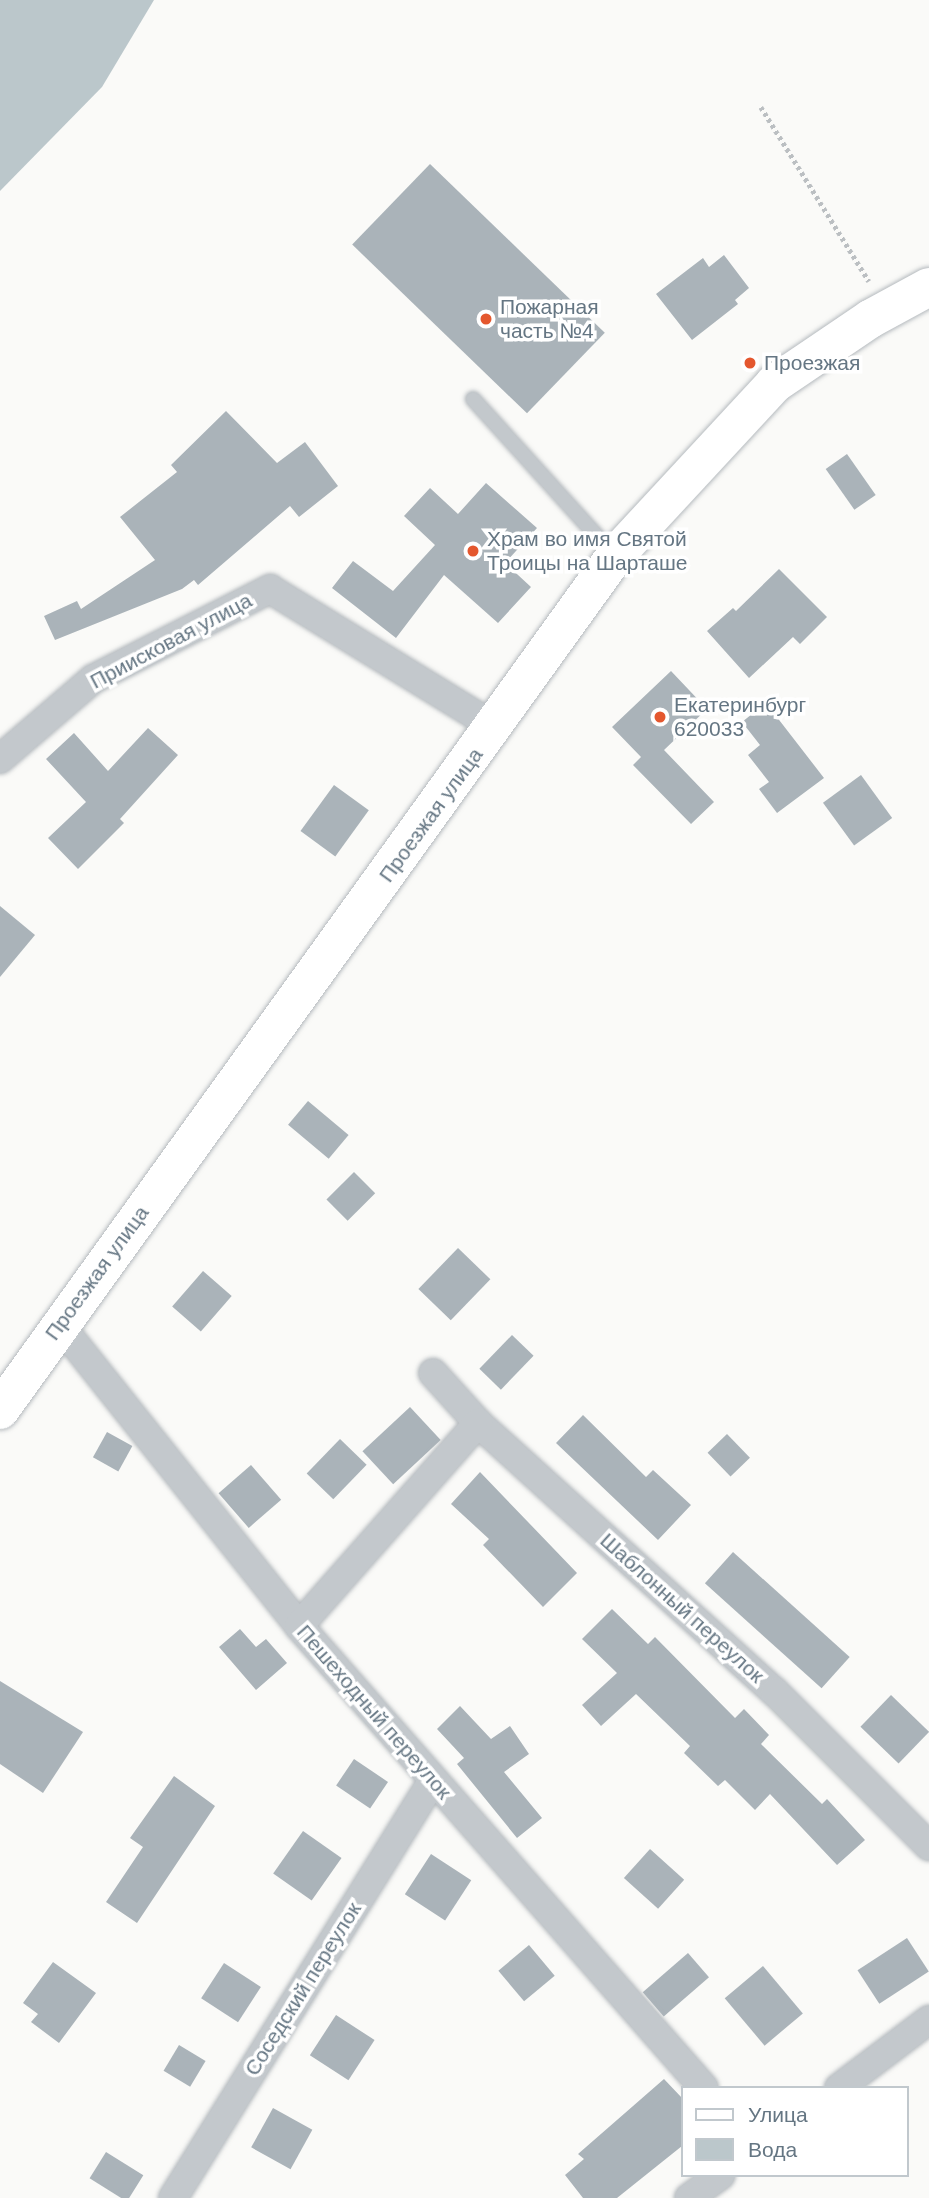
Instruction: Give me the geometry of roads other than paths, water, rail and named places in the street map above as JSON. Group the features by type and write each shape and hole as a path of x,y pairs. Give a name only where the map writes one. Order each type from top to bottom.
{"main road":[{"name":"Проезжая улица","path":"0,1410 59,1324 495,727 615,556 774,384 870,319 929,287"}],"street":[{"name":"Приисковая улица","path":"0,759 93,679 270,589 495,727"},
{"name":"Пешеходный переулок","path":"59,1324 299,1626 702,2086"},
{"name":"Шаблонный переулок","path":"433,1373 478,1423 775,1692 929,1846"},
{"path":"299,1626 478,1423"},
{"name":"Соседский переулок","path":"173,2198 433,1780"},
{"path":"842,2086 929,2020"},
{"path":"689,2198 718,2177"}],"lane":[{"path":"473,399 615,556"}],"water":[{"path":"0,0 154,0 102,87 0,191"}],"place":[{"name":"Пожарная часть №4","path":"486,319"},
{"name":"Проезжая","path":"750,363"},
{"name":"Храм во имя Святой Троицы на Шарташе","path":"473,551"},
{"name":"Екатеринбург 620033","path":"660,717"}]}
